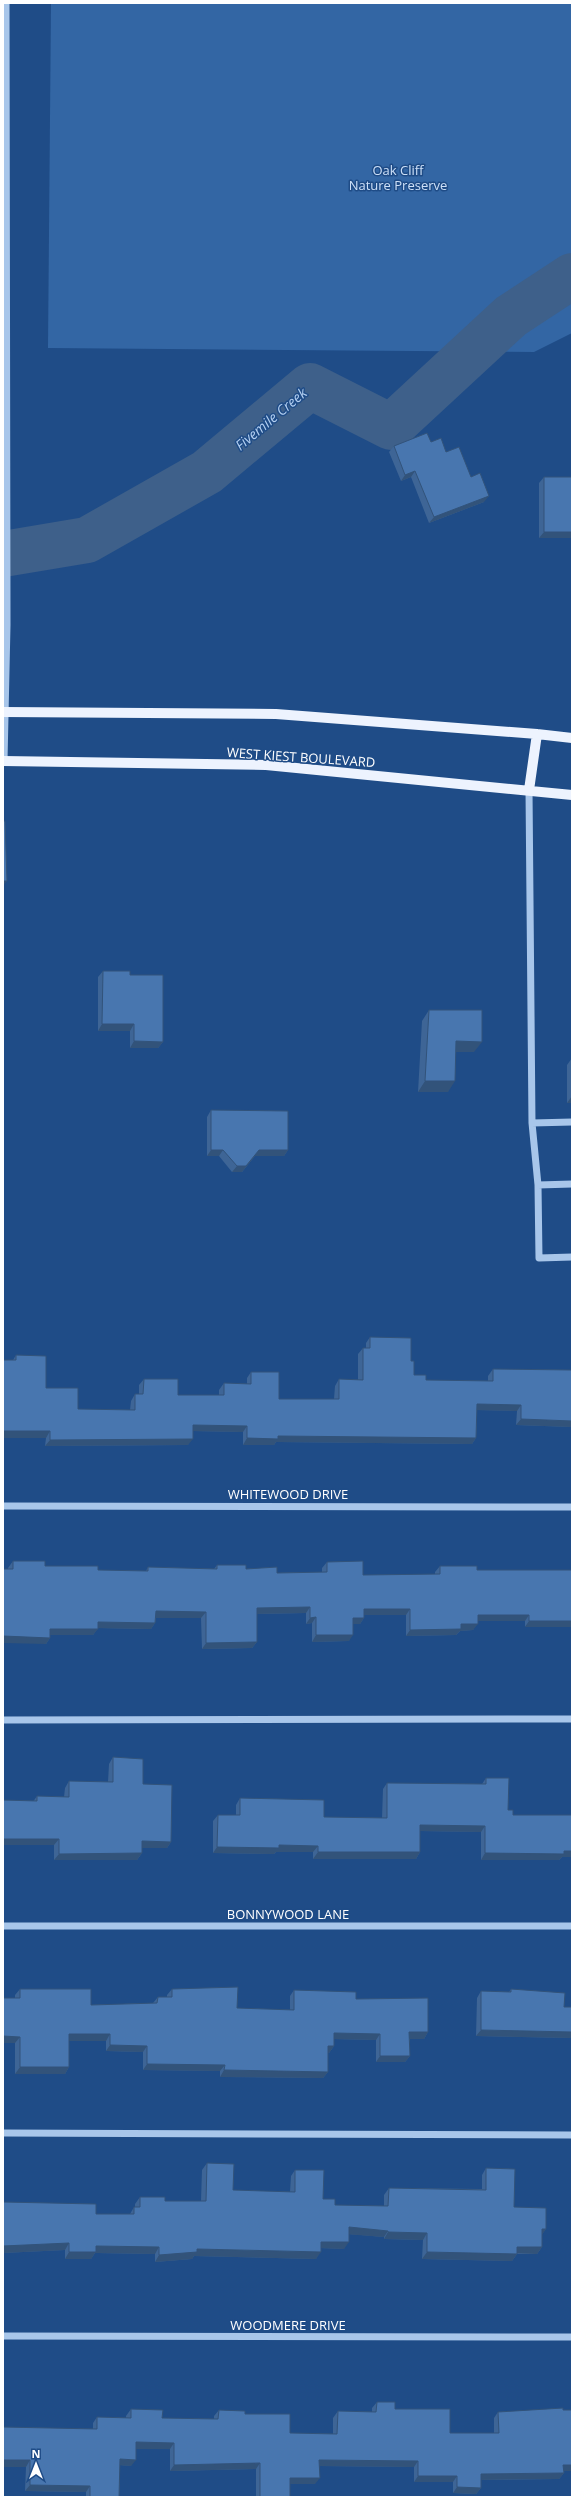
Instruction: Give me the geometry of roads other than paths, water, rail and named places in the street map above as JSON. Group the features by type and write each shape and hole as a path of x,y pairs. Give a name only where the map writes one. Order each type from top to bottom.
{"main road":[{"path":"4,712 276,714 572,738"},
{"path":"529,790 537,734"},
{"name":"WEST KIEST BOULEVARD","path":"4,761 266,765 572,795"}],"street":[{"path":"4,761 7,625 4,364 4,141 6,3"},
{"path":"529,790 532,1123 538,1185 539,1258 572,1257"},
{"path":"532,1123 572,1122"},
{"path":"538,1185 572,1184"},
{"name":"WHITEWOOD DRIVE","path":"3,1506 572,1507"},
{"path":"3,1720 572,1719"},
{"name":"BONNYWOOD LANE","path":"3,1926 572,1926"},
{"path":"3,2133 572,2134"},
{"name":"WOODMERE DRIVE","path":"3,2336 572,2337"}],"waterway":[{"name":"Fivemile Creek","path":"3,554 87,540 207,472 310,386 391,427 511,316 572,276"}],"park label":[{"name":"Oak Cliff Nature Preserve","path":"398,178"}]}
